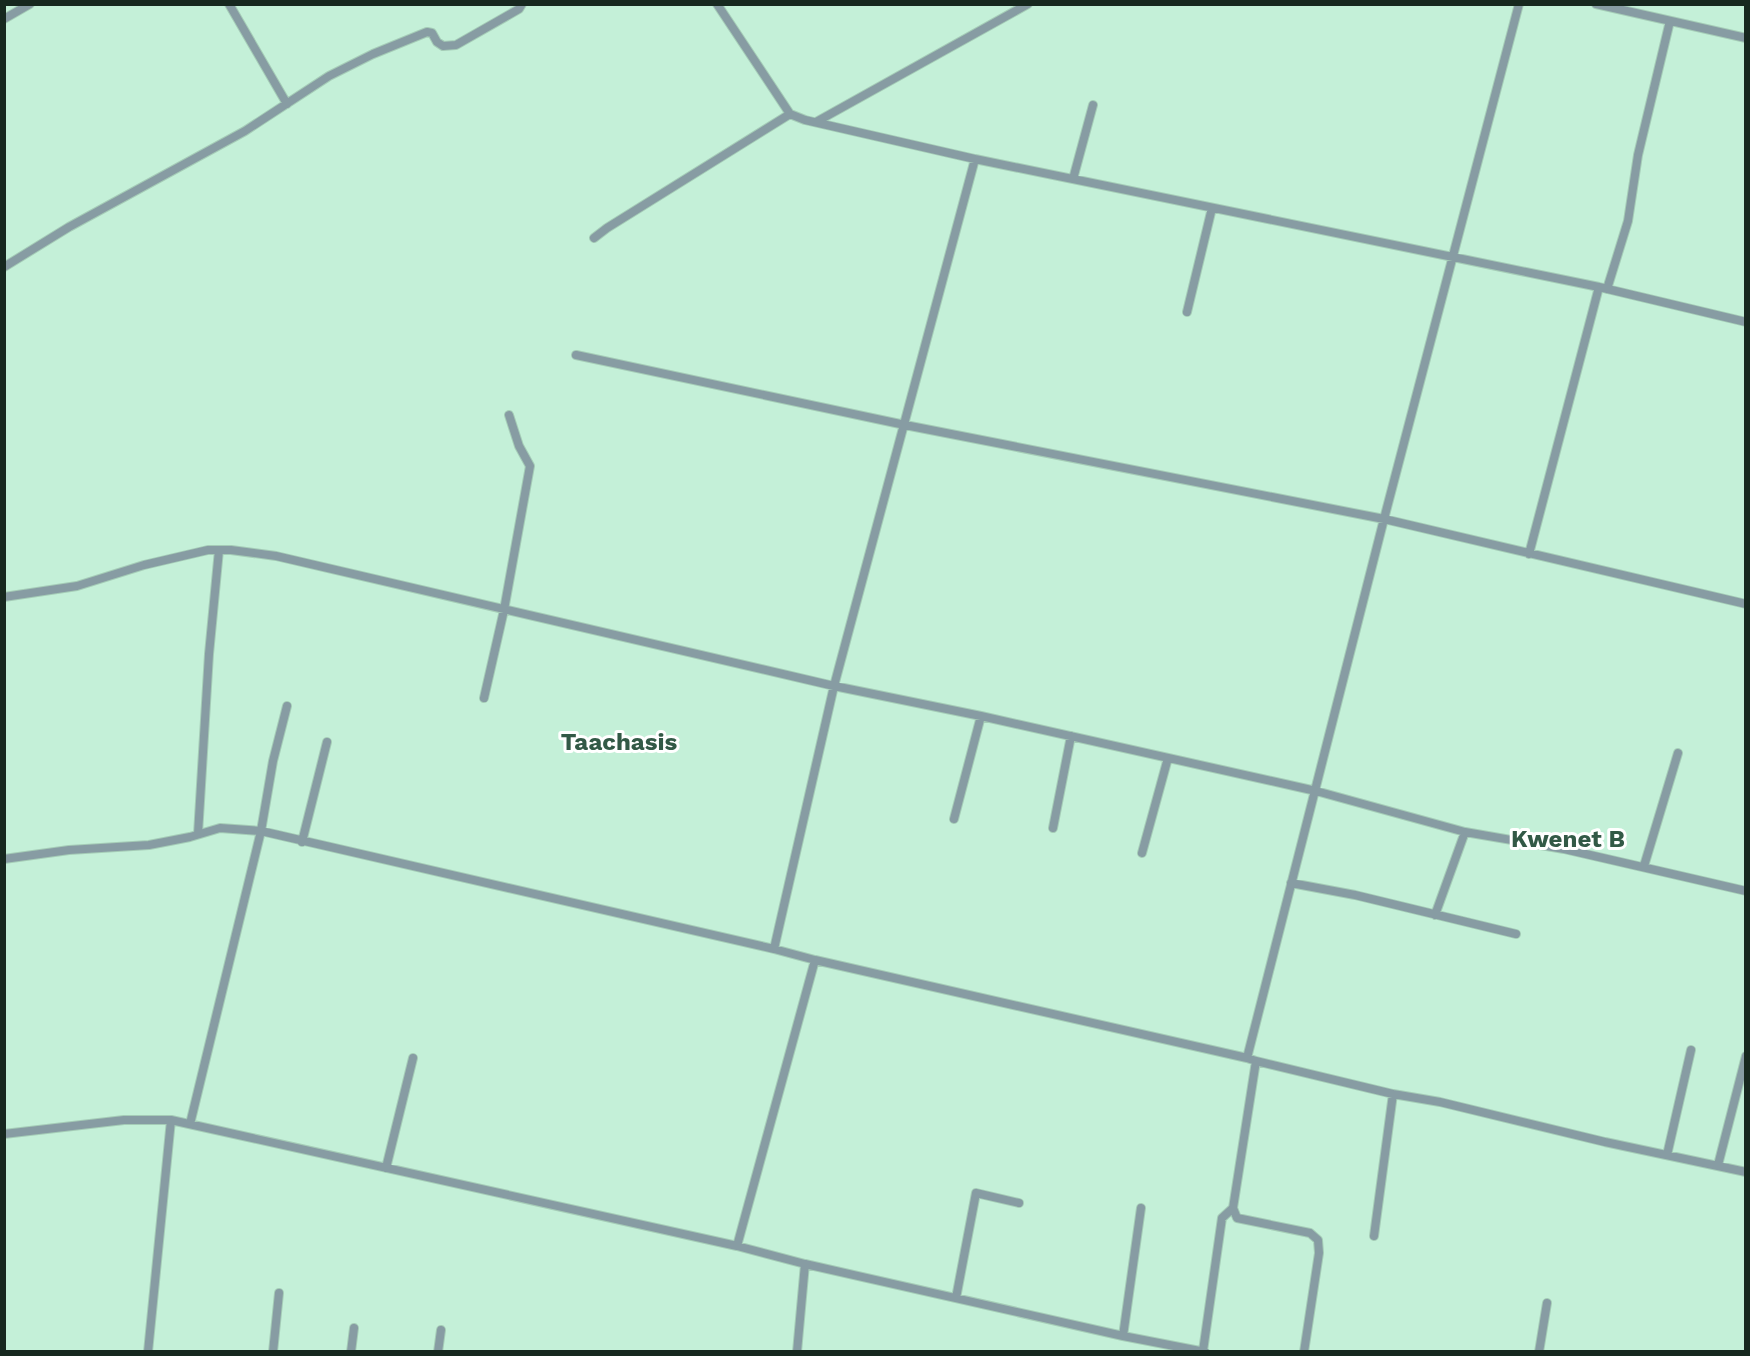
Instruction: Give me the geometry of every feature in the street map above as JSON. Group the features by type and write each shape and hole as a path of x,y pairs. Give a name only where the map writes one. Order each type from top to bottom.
{"street":[{"path":"4,19 30,4"},
{"path":"229,4 287,104"},
{"path":"4,267 32,252 69,227 245,131 329,76 420,33 432,33 437,42 443,46 456,45 519,9 522,4"},
{"path":"717,4 790,114 799,119 975,159 1603,288 1746,322"},
{"path":"816,122 1028,4"},
{"path":"1304,1352 1319,1253 1318,1240 1310,1233 1238,1218 1233,1208 1252,1060 1291,883 1383,519 1519,4"},
{"path":"1596,4 1746,38"},
{"path":"1529,554 1603,288 1628,222 1638,155 1670,21"},
{"path":"1073,179 1093,105"},
{"path":"594,238 790,114"},
{"path":"774,950 834,686 975,159"},
{"path":"1187,312 1212,208"},
{"path":"576,355 905,425 1383,519 1746,604"},
{"path":"484,699 504,610 530,466 519,446 509,415"},
{"path":"198,834 209,654 219,550"},
{"path":"4,597 77,586 144,565 219,550 276,556 834,686 981,716 1316,791 1465,832 1564,849 1746,891"},
{"path":"189,1124 261,831 273,761 287,706"},
{"path":"954,819 981,716"},
{"path":"1053,828 1071,736"},
{"path":"302,842 327,742"},
{"path":"1644,866 1678,753"},
{"path":"1142,853 1168,758"},
{"path":"4,859 69,850 149,845 220,828 261,831 1393,1094 1440,1102 1605,1142 1746,1172"},
{"path":"1435,915 1465,832"},
{"path":"1291,883 1355,895 1516,934"},
{"path":"737,1246 815,960"},
{"path":"1667,1155 1691,1050"},
{"path":"1718,1165 1746,1056"},
{"path":"386,1168 413,1058"},
{"path":"1374,1236 1393,1094"},
{"path":"4,1134 124,1120 171,1120 737,1246 805,1264 1123,1336 1204,1351 1222,1218 1233,1208"},
{"path":"148,1352 171,1120"},
{"path":"956,1298 976,1193 1019,1203"},
{"path":"1123,1336 1141,1208"},
{"path":"796,1352 805,1264"},
{"path":"273,1352 279,1293"},
{"path":"1539,1352 1547,1303"},
{"path":"351,1352 354,1328"},
{"path":"438,1352 441,1330"}],"district":[{"name":"Taachasis","path":"619,742"},
{"name":"Kwenet B","path":"1568,839"}]}
